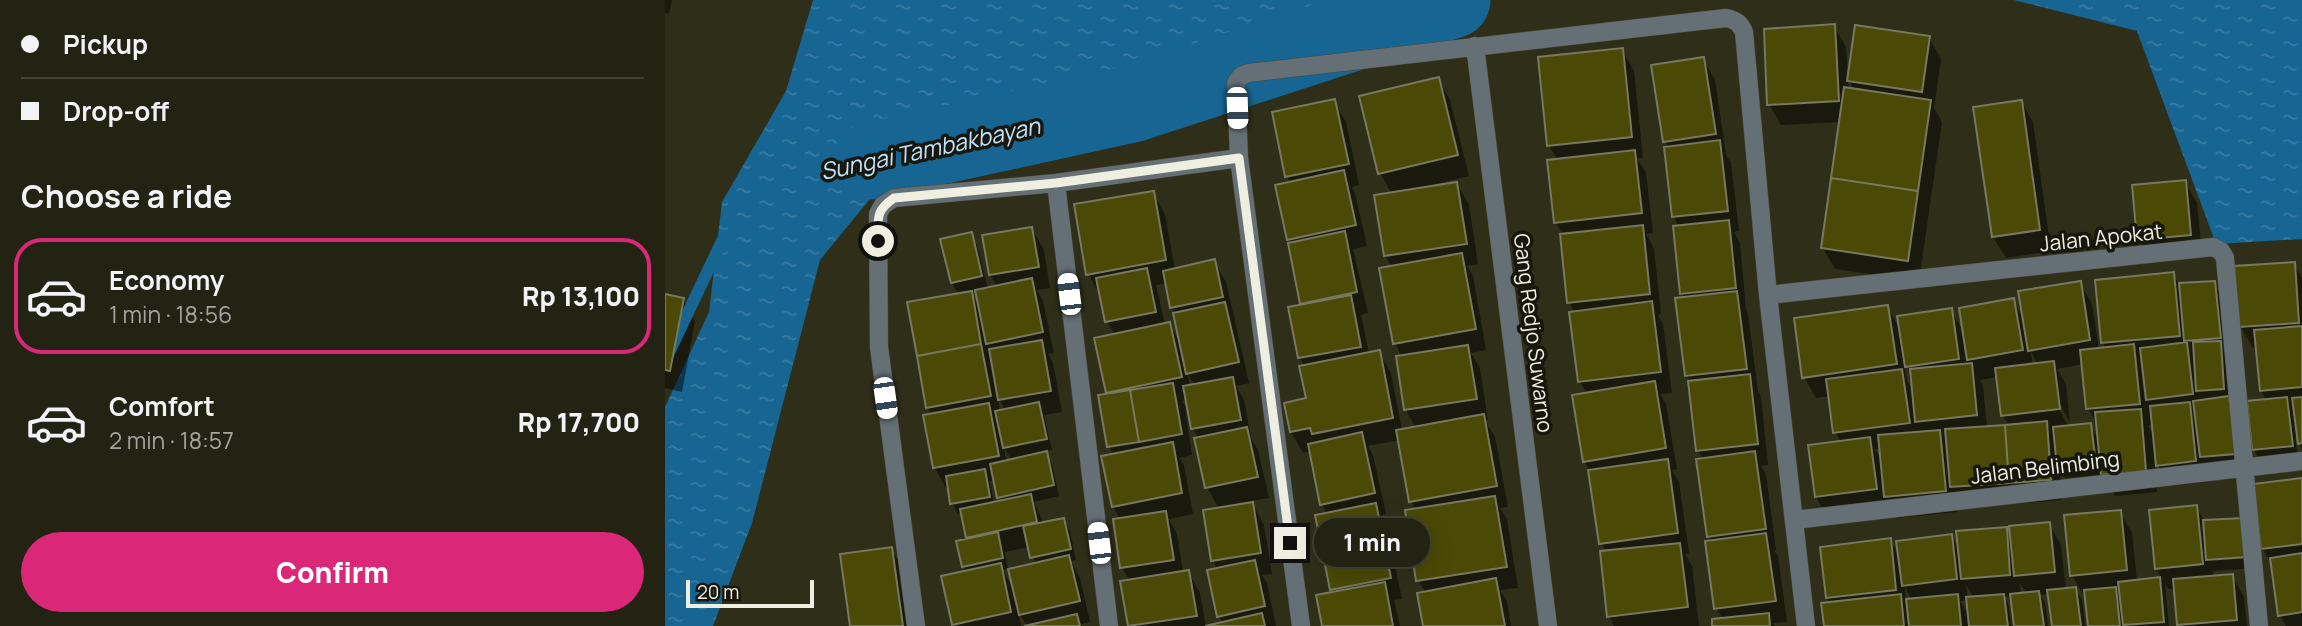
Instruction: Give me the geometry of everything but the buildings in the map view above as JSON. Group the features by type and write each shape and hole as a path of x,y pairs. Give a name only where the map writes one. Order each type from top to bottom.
{"street":[{"path":"1301,626 1239,158 1236,83 1241,76 1248,73 1727,19 1741,24 1744,32 1768,295 1806,626"},
{"name":"Gang Redjo Suwarno","path":"1475,46 1548,626"},
{"path":"916,626 879,347 878,214 883,205 894,198 1056,183 1239,158"},
{"path":"1056,183 1109,626"},
{"name":"Jalan Apokat","path":"1768,295 2213,247 2221,251 2225,258 2259,626"},
{"name":"Jalan Belimbing","path":"1794,520 2302,461"}],"water":[{"path":"813,0 1426,0 1231,46 896,167 820,260 752,523 713,626 665,626 665,407 709,312 722,202 786,91"},
{"path":"2014,0 2302,0 2302,239 2216,244 2137,31"}],"waterway":[{"name":"Sungai Tambakbayan","path":"871,161 1132,104 1452,0"},
{"path":"665,361 722,241"}],"route":[{"path":"878,241 878,214 883,205 894,198 1056,183 1239,158 1290,543"}]}
